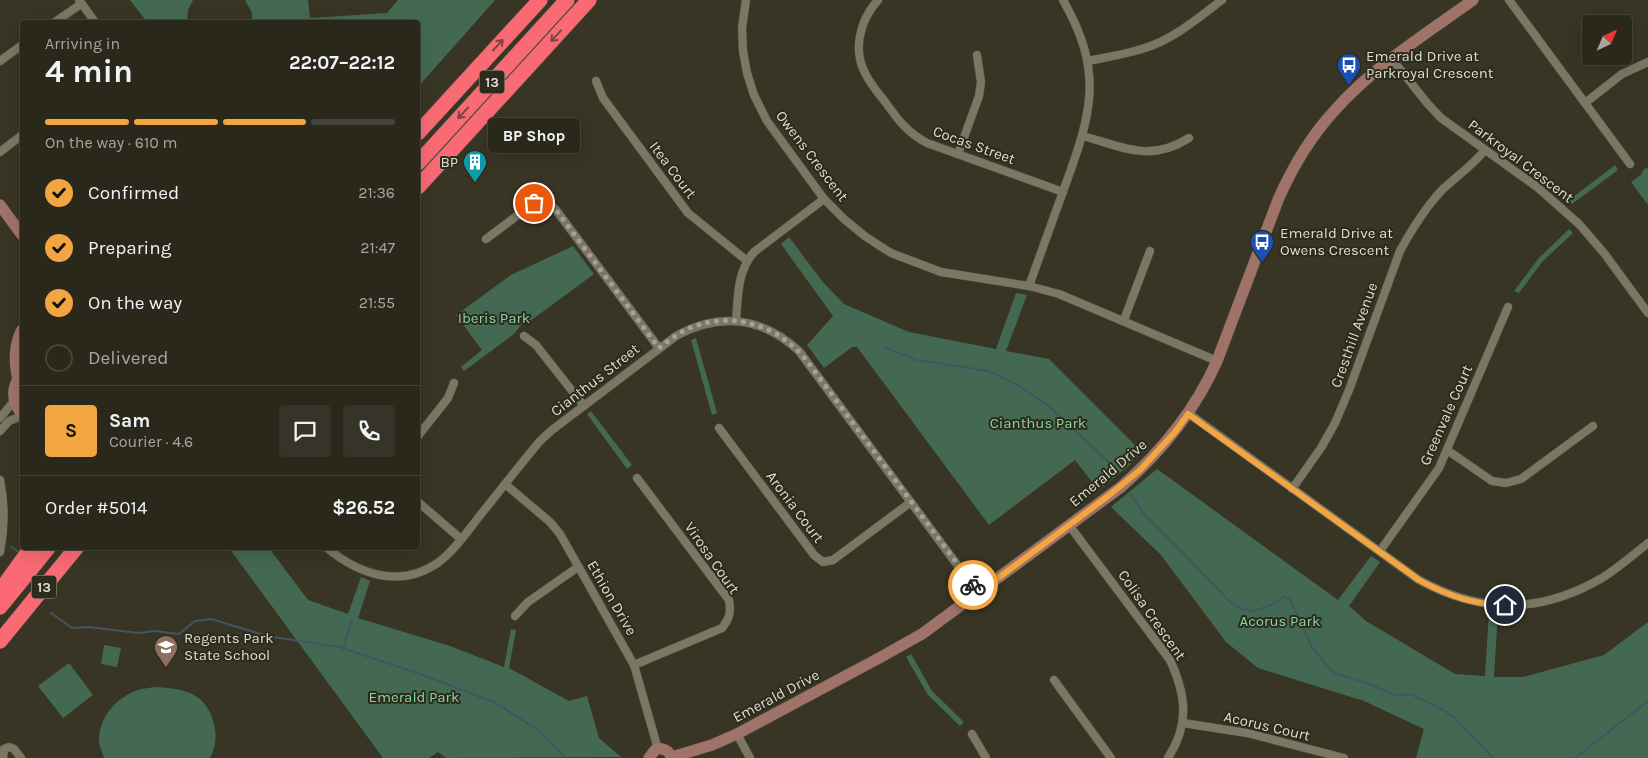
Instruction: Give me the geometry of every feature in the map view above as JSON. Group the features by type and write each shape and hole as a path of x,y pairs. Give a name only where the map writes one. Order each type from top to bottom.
{"highway":[{"name":"13","path":"420,131 540,0"},
{"name":"13","path":"420,161 567,0"},
{"path":"420,185 589,0"},
{"path":"0,591 30,550"},
{"name":"13","path":"0,607 46,550"},
{"name":"13","path":"0,641 74,550"}],"street":[{"name":"Owens Crescent","path":"746,0 742,28 743,51 754,95 767,121 824,199 866,237 891,253 941,272 1029,286 1060,294 1217,361"},
{"name":"Cocas Street","path":"878,0 871,8 862,26 859,40 860,58 865,75 901,124 914,136 927,143 1063,192"},
{"path":"1029,286 1083,136 1090,105 1088,61 1076,26 1063,0"},
{"path":"1088,61 1146,48 1163,41 1222,0"},
{"name":"Emerald Drive","path":"672,758 712,745 737,734 902,646 942,620 1140,470 1175,432 1207,383 1278,200 1314,135 1336,108 1366,80 1474,0"},
{"path":"1509,0 1630,164"},
{"path":"58,20 80,2 94,20"},
{"path":"0,61 20,46"},
{"path":"958,154 979,96 981,82 977,55"},
{"name":"Parkroyal Crescent","path":"1392,59 1441,118 1537,187 1579,224 1604,253 1648,313"},
{"path":"1585,103 1622,74 1648,62"},
{"name":"Itea Court","path":"596,81 603,98 688,213 746,260"},
{"path":"1083,136 1137,151 1150,152 1176,146 1189,138"},
{"path":"0,152 20,137"},
{"name":"Cresthill Avenue","path":"1292,488 1321,448 1335,423 1400,251 1427,207 1442,190 1476,161 1485,150"},
{"path":"736,321 740,282 746,260 824,199"},
{"path":"486,239 534,203 544,201 549,203 659,348"},
{"path":"0,205 20,232"},
{"path":"1124,320 1150,251"},
{"name":"Greenvale Court","path":"1380,551 1430,483 1447,450 1508,307"},
{"name":"Cianthus Street","path":"330,550 365,572 382,576 412,575 428,568 450,552 540,441 676,336 691,327 714,322 736,321 771,330 786,339 799,351 978,593"},
{"path":"20,335 16,344 16,370 20,376 13,393 14,401 20,412"},
{"path":"524,336 536,345 584,406"},
{"path":"420,433 448,398 454,383"},
{"path":"0,418 14,401"},
{"path":"1188,414 1419,580 1440,591 1479,603 1521,605 1562,597 1604,577 1648,544"},
{"path":"0,431 9,421 20,416"},
{"path":"1447,450 1492,480 1506,483 1521,479 1593,426"},
{"name":"Aronia Court","path":"719,428 814,555 823,562 833,560 911,502"},
{"name":"Virosa Court","path":"634,665 722,628 729,620 731,611 728,600 637,478"},
{"path":"0,480 3,493 4,527 0,552"},
{"name":"Ethion Drive","path":"505,484 550,522 560,534 634,665 658,749"},
{"path":"420,504 461,538"},
{"name":"Colisa Crescent","path":"1069,525 1170,660 1179,679 1183,694 1183,723 1168,758"},
{"path":"515,616 528,602 578,567"},
{"path":"1054,680 1111,758"},
{"name":"Acorus Court","path":"1183,723 1247,733 1344,758"},
{"path":"737,734 750,758"},
{"path":"972,734 986,758"},
{"path":"3,758 4,749 9,747 14,749 21,758"},
{"path":"649,758 658,749 668,752 672,758"}],"green space":[{"path":"130,0 193,0 188,10 187,20 145,20"},
{"path":"245,0 308,0 310,18 387,13 398,0 495,0 420,85 420,20 252,20 252,13"},
{"path":"1615,165 1618,170 1572,204 1568,201"},
{"path":"1648,169 1648,205 1631,182"},
{"path":"1569,229 1573,233 1542,262 1519,293 1514,291 1538,259"},
{"name":"Cianthus Park","path":"789,237 822,281 844,304 909,332 996,349 1016,293 1027,295 1006,351 1049,359 1142,452 1125,469 1098,490 1075,460 989,525 857,347 852,347 824,368 807,345 833,316 781,244"},
{"name":"Iberis Park","path":"573,246 594,274 526,324 521,325 514,334 464,371 461,367 482,350 456,315 511,275"},
{"path":"696,338 717,413 712,415 691,340"},
{"path":"591,411 632,465 627,469 587,414"},
{"name":"Acorus Park","path":"1157,469 1338,600 1371,556 1380,562 1349,606 1366,621 1455,674 1485,676 1489,611 1498,612 1494,677 1523,677 1604,655 1648,622 1648,758 1416,758 1424,729 1364,701 1258,668 1226,642 1161,555 1111,507"},
{"name":"Emerald Park","path":"230,550 270,550 308,600 348,614 361,577 370,581 358,618 450,646 504,667 511,629 516,630 509,668 569,701 587,696 599,738 621,757 446,758 438,752 429,758 383,758"},
{"path":"104,645 121,648 117,667 101,664"},
{"path":"911,654 932,691 964,722 960,726 928,695 906,657"},
{"path":"69,663 93,695 63,718 38,686"},
{"path":"157,687 186,691 206,705 214,724 215,733 215,746 210,758 104,758 99,741 102,723 106,715 116,703 130,693 140,689"}],"waterway":[{"path":"886,348 917,360 988,371 1016,384 1050,407 1119,472"},
{"path":"1131,494 1143,513 1231,603 1242,609 1254,611 1271,605 1284,597 1290,599 1312,648 1334,673 1364,682 1397,696 1410,694 1434,705 1453,716 1493,758"},
{"path":"11,547 20,553"},
{"path":"51,613 72,628 89,627 138,633 155,631 179,634 195,621 211,619 267,636 339,647 423,675 496,703 541,732 566,758"},
{"path":"343,649 352,620"},
{"path":"1575,758 1648,701"}],"way so far":[{"path":"534,203 544,201 556,210 659,348 691,327 714,322 736,321 751,324 771,330 786,339 807,361 973,585"}],"place":[{"name":"Emerald Drive at Parkroyal Crescent","path":"1349,86"},
{"name":"BP","path":"475,183"},
{"name":"BP Shop","path":"534,203"},
{"name":"Emerald Drive at Owens Crescent","path":"1262,263"},
{"name":"Regents Park State School","path":"166,668"}],"route":[{"path":"973,585 978,593 1120,486 1155,455 1188,414 1419,580 1459,598 1479,603 1505,605"}]}
